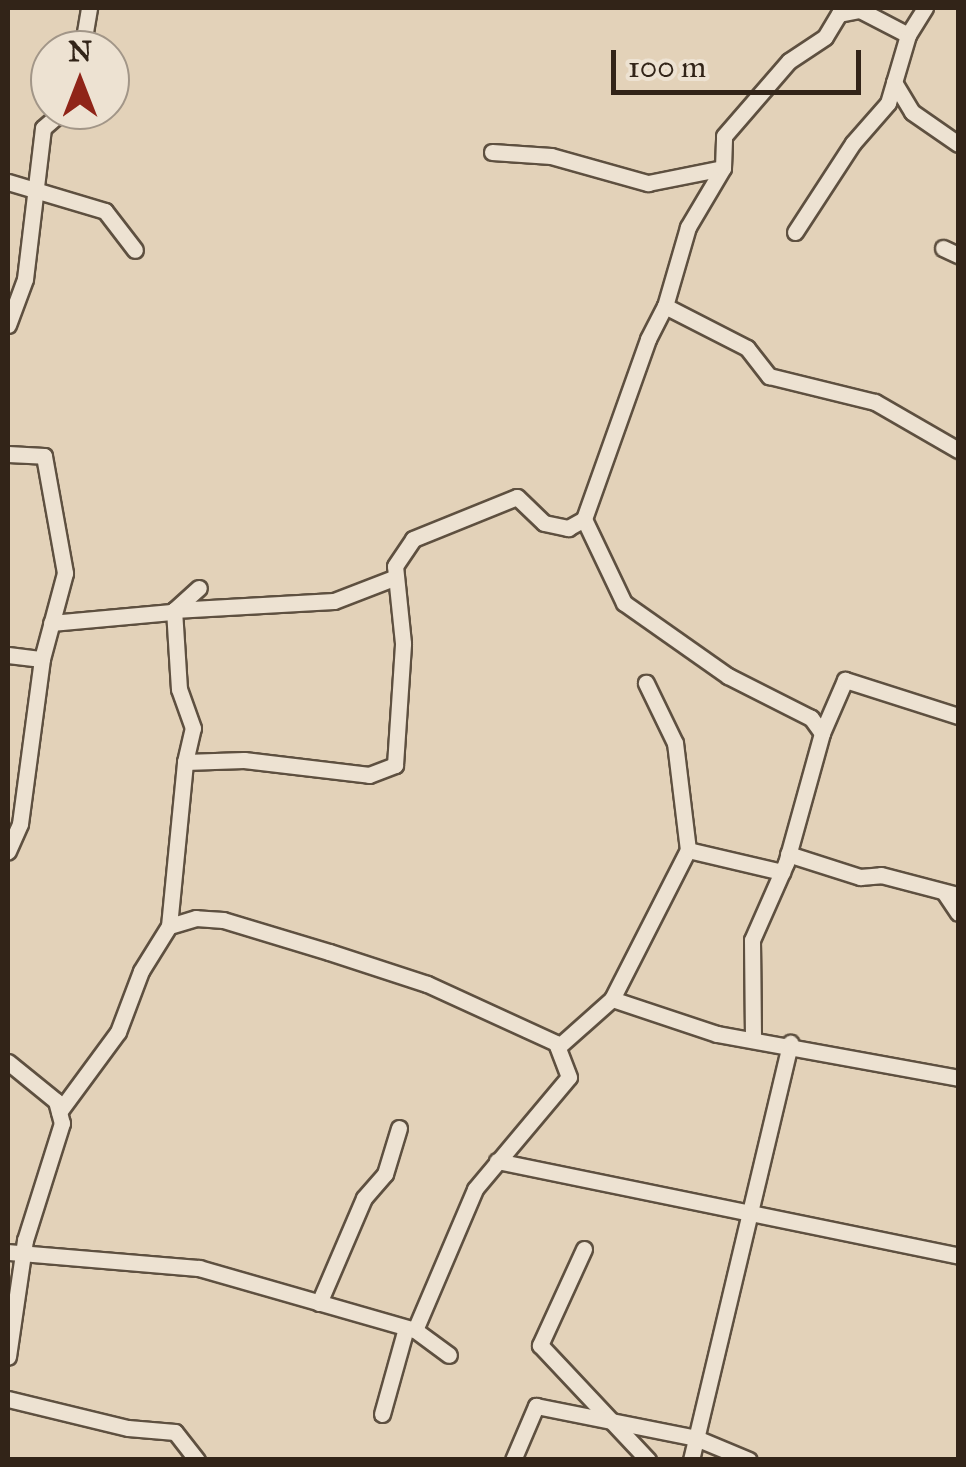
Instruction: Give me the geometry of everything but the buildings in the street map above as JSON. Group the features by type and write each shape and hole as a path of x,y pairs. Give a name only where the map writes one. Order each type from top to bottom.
{"street":[{"path":"795,232 853,142 888,103 908,35 925,8"},
{"path":"822,732 811,718 728,676 624,603 584,518 597,468 665,306 688,227 723,168 724,136 789,61 825,37 840,11 860,10 908,35"},
{"path":"894,82 912,112 958,144"},
{"path":"8,325 25,279 43,130"},
{"path":"492,152 552,156 648,183 723,168"},
{"path":"8,182 35,186 105,211 135,250"},
{"path":"8,276 25,279"},
{"path":"665,306 747,348 769,376 875,402 958,450"},
{"path":"8,454 44,456 65,573 42,659 20,824 8,851"},
{"path":"184,762 244,760 369,775 395,765 403,643 395,566 413,540 517,497 544,523 568,528 584,518"},
{"path":"52,623 174,610 334,601 396,577"},
{"path":"174,610 198,588"},
{"path":"59,1112 118,1032 142,970 169,926 184,762 193,728 179,689 174,610"},
{"path":"8,656 42,659"},
{"path":"753,1036 752,940 782,872 822,732 845,680 958,716"},
{"path":"558,1047 612,999 688,850 675,743 646,683"},
{"path":"688,850 782,872"},
{"path":"788,854 951,894 958,913"},
{"path":"169,926 223,920 329,952 427,984 558,1047 569,1076 497,1162 452,1235 411,1329 382,1414"},
{"path":"612,999 717,1034 753,1036 958,1078"},
{"path":"691,1460 790,1043"},
{"path":"8,1062 56,1100 62,1124 25,1240 27,1253 8,1357"},
{"path":"319,1303 364,1198 385,1174 399,1128"},
{"path":"497,1162 750,1210 958,1256"},
{"path":"584,1249 540,1346 617,1422 648,1460"},
{"path":"8,1252 199,1268 411,1329 449,1355"},
{"path":"8,1398 128,1428 175,1432 196,1460"},
{"path":"513,1460 536,1406 696,1438 749,1460"}]}
